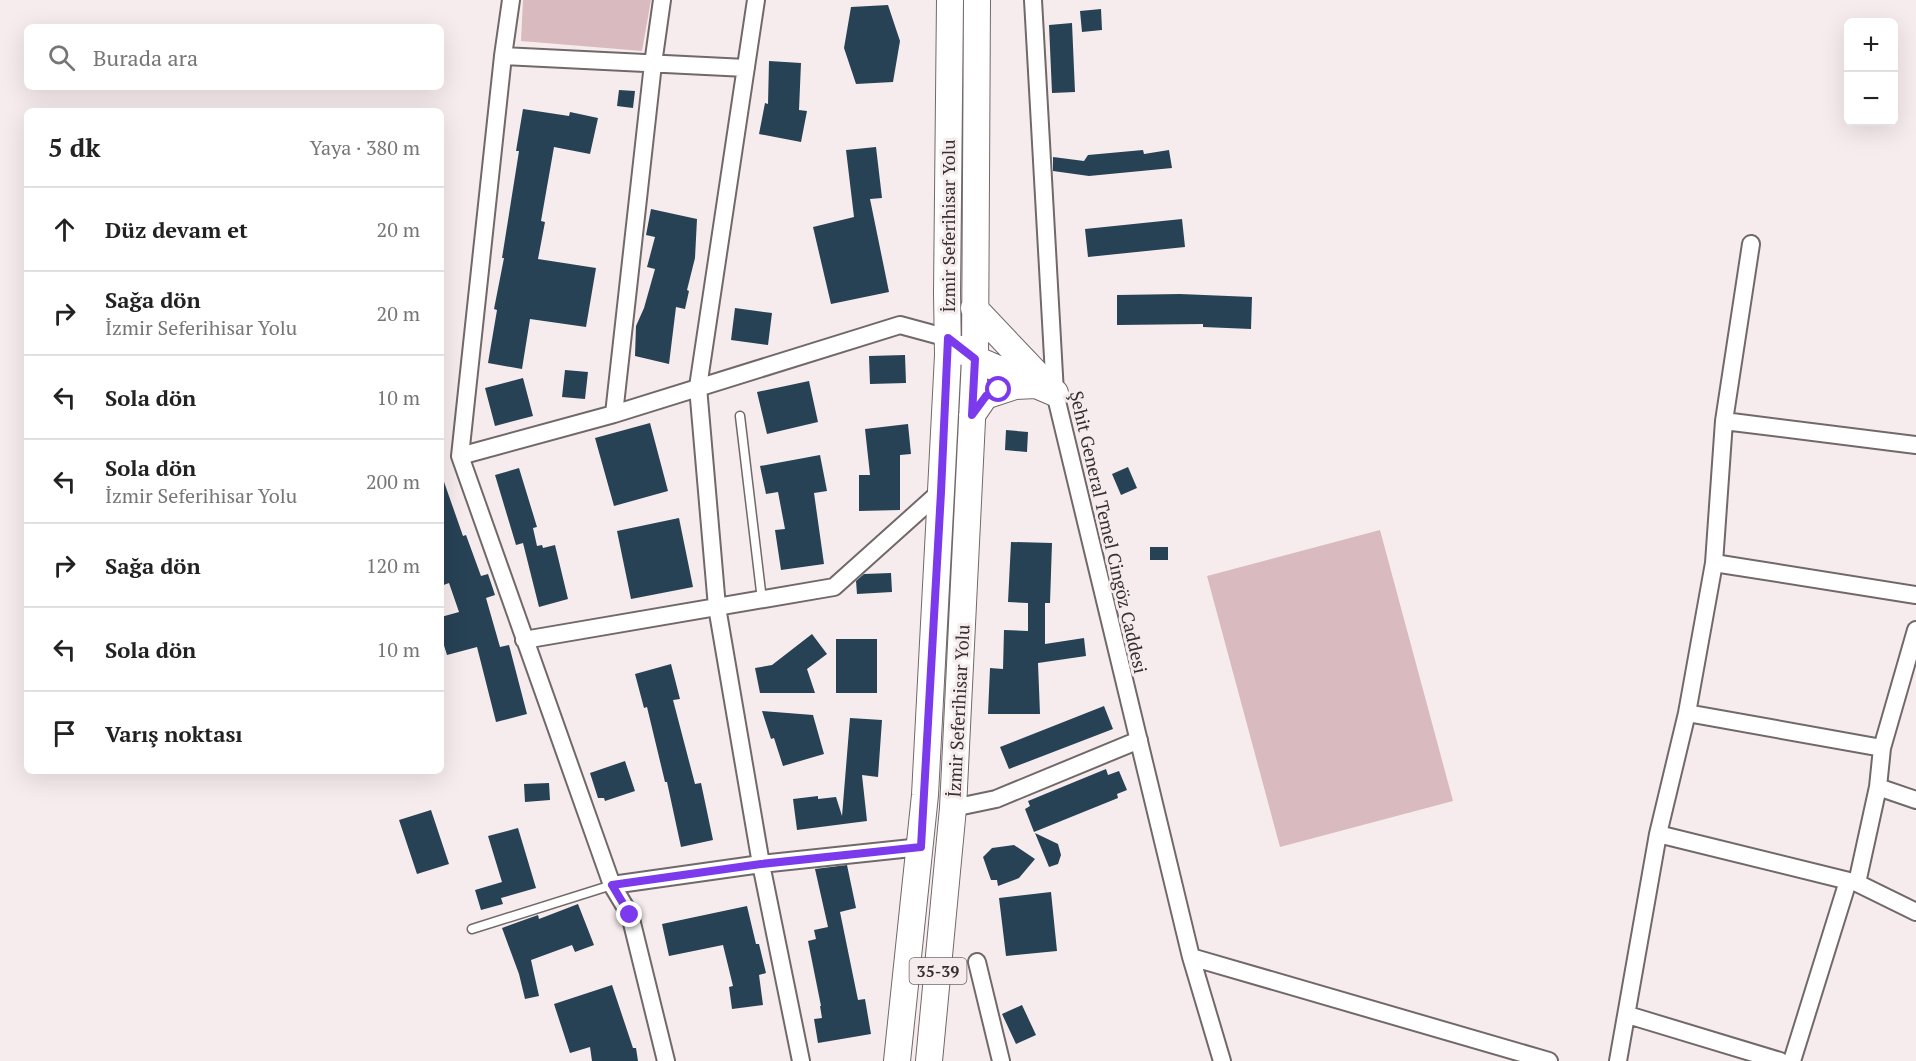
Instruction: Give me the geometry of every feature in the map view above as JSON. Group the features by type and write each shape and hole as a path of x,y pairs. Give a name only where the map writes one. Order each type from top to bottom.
{"main road":[{"name":"İzmir Seferihisar Yolu","path":"897,1061 921,847 941,492 948,338 950,0"},
{"name":"İzmir Seferihisar Yolu","path":"930,1061 953,808 975,359 977,0"},
{"path":"974,308 1045,389"},
{"path":"948,338 975,359 1045,389"},
{"path":"972,415 986,396 1015,386 1045,389"}],"street":[{"path":"512,0 503,56 460,456 612,885 630,915 666,1061"},
{"path":"614,414 662,0"},
{"name":"Şehit General Temel Cingöz Caddesi","path":"1033,0 1045,389 1139,740 1191,957 1222,1061"},
{"path":"753,2 746,68 698,387 717,607 761,864 801,1061"},
{"path":"503,56 746,68"},
{"path":"1618,1061 1628,1015 1658,834 1687,713 1714,563 1724,421 1752,244"},
{"path":"460,456 614,414 900,324 948,338"},
{"path":"1724,421 1916,445"},
{"path":"524,640 834,587 941,492"},
{"path":"1714,563 1916,595"},
{"path":"1792,1061 1852,882 1878,787 1882,748 1909,680 1916,630"},
{"path":"1687,713 1882,748"},
{"path":"953,808 996,798 1139,740"},
{"path":"1878,787 1916,800"},
{"path":"1658,834 1852,882 1916,912"},
{"path":"612,885 761,864 921,847"},
{"path":"1191,957 1550,1061"},
{"path":"977,962 1001,1061"},
{"path":"1628,1015 1780,1061"}],"lane":[{"path":"740,416 762,600"},
{"path":"472,929 612,885"}],"shaded area":[{"path":"523,0 651,0 642,51 521,41"},
{"path":"1380,530 1453,801 1280,847 1207,576"}],"building":[{"path":"888,5 900,41 893,82 856,84 844,48 851,7"},
{"path":"1101,9 1102,30 1082,32 1080,11"},
{"path":"1072,23 1075,92 1052,93 1049,25"},
{"path":"769,61 801,63 799,110 807,111 801,142 759,134 765,103 768,104"},
{"path":"619,90 635,91 633,108 617,106"},
{"path":"523,109 569,116 570,112 598,118 590,154 554,147 541,221 545,222 538,259 596,268 586,327 530,319 522,369 488,363"},
{"path":"876,147 882,198 870,199 889,292 831,304 813,227 854,217 846,150"},
{"path":"1143,150 1144,154 1169,150 1172,168 1089,176 1053,171 1053,157 1084,161 1088,155"},
{"path":"651,209 697,219 695,258 687,290 689,291 685,309 676,307 669,364 635,356 636,326 644,308 655,269 647,267 655,237 646,235"},
{"path":"1182,219 1185,247 1088,257 1085,229"},
{"path":"1180,294 1252,297 1251,329 1203,327 1203,324 1117,325 1117,295"},
{"path":"735,308 772,313 768,345 731,340"},
{"path":"905,355 906,383 870,384 869,356"},
{"path":"565,370 588,372 585,399 562,397"},
{"path":"523,378 533,416 495,426 485,388"},
{"path":"809,381 818,422 767,434 757,392"},
{"path":"650,423 668,491 614,506 595,438"},
{"path":"908,424 911,454 900,455 900,510 859,511 859,475 870,475 865,429"},
{"path":"1006,430 1028,432 1027,452 1005,450"},
{"path":"820,455 827,491 814,493 824,564 781,570 775,530 785,529 778,492 766,494 760,466"},
{"path":"1128,467 1137,488 1121,495 1112,474"},
{"path":"519,468 537,527 533,528 537,546 542,545 543,548 555,545 568,599 539,607 523,543 516,545 495,475"},
{"path":"444,482 463,536 466,535 481,576 488,574 495,595 486,598 500,647 509,645 527,714 496,722 477,647 447,655 444,646 444,616 459,612 449,583 444,585"},
{"path":"679,518 693,587 631,599 617,531"},
{"path":"1011,542 1052,543 1050,603 1045,603 1045,644 1084,638 1086,656 1038,663 1040,714 988,714 990,668 1003,669 1004,630 1028,631 1028,603 1008,602"},
{"path":"1150,547 1168,547 1168,560 1150,560"},
{"path":"891,573 892,592 857,594 856,581 864,574"},
{"path":"812,634 827,654 807,669 815,693 760,693 755,668 772,665"},
{"path":"836,639 877,639 877,693 836,693"},
{"path":"671,664 680,699 673,700 695,784 701,783 713,840 681,847 667,782 665,782 647,707 644,708 635,674"},
{"path":"1104,706 1113,729 1009,769 1000,747"},
{"path":"762,711 813,715 824,754 783,766"},
{"path":"850,718 882,720 878,777 862,775 867,821 797,830 793,799 818,796 818,799 836,797 842,816"},
{"path":"625,761 635,791 605,801 604,798 598,798 590,773"},
{"path":"1106,769 1108,775 1119,771 1127,790 1117,794 1118,798 1034,832 1025,809 1030,806 1028,801"},
{"path":"549,783 550,800 525,802 524,784"},
{"path":"431,810 449,864 417,874 399,820"},
{"path":"518,828 536,888 501,898 503,904 481,910 475,890 502,882 488,836"},
{"path":"1035,833 1058,844 1061,855 1058,864 1049,867"},
{"path":"1014,845 1035,859 1019,878 998,886 997,880 991,880 983,857 992,848"},
{"path":"847,865 856,908 840,912 858,1000 865,999 871,1034 818,1043 814,1019 822,1018 821,1006 808,941 816,939 814,930 828,927 815,869"},
{"path":"1051,892 1057,951 1006,956 999,898"},
{"path":"578,904 594,945 575,952 572,945 531,960 539,996 525,999 519,974 502,928 538,915 539,919"},
{"path":"747,906 766,973 759,975 763,1005 732,1009 729,987 733,986 723,945 669,956 662,924"},
{"path":"612,985 633,1048 636,1048 638,1061 592,1061 590,1047 570,1053 554,1004"},
{"path":"1022,1005 1036,1035 1016,1044 1002,1014"}],"route":[{"path":"630,915 612,885 761,864 921,847 948,338 975,359 972,415 986,396 999,390"}]}
